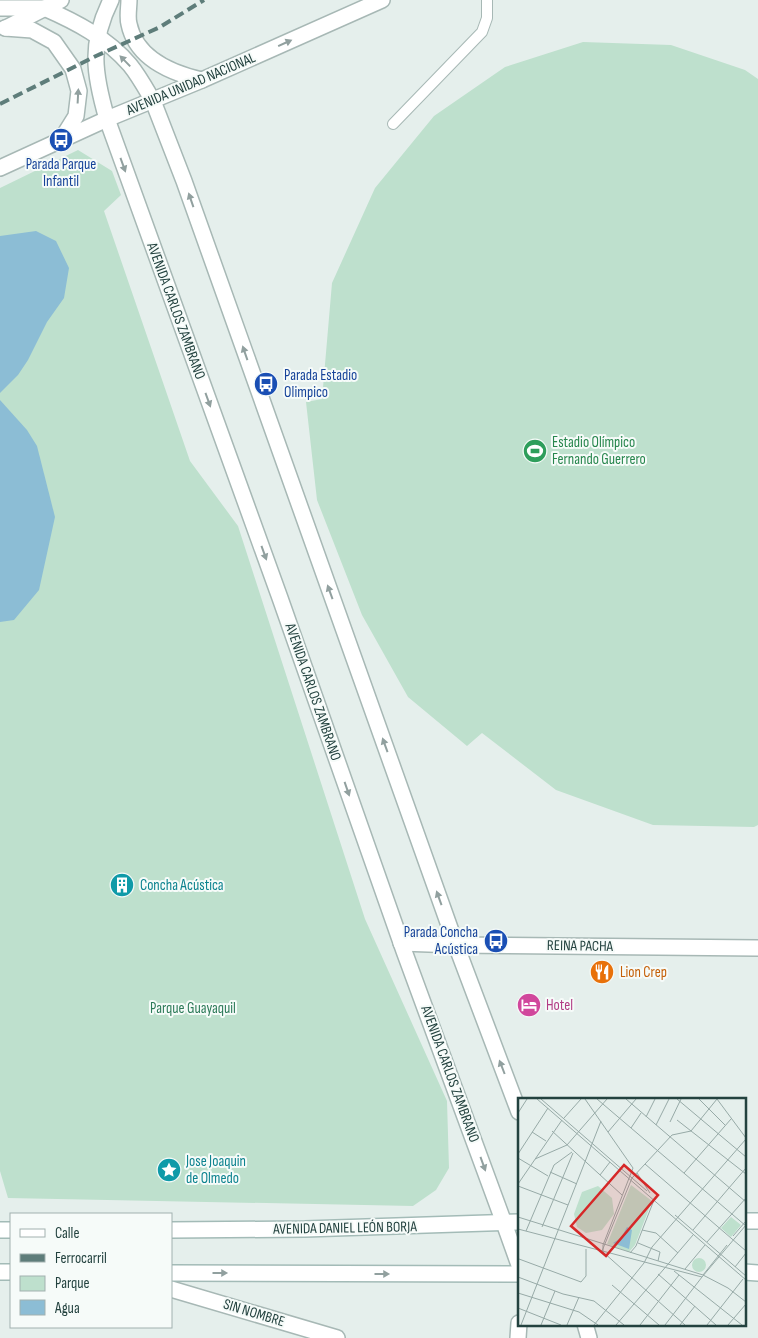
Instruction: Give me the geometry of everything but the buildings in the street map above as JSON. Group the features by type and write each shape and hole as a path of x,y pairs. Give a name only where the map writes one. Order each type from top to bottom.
{"street":[{"path":"3,29 61,0"},
{"name":"AVENIDA CARLOS ZAMBRANO","path":"111,0 102,17 97,36 97,84 107,119 280,598 401,943 512,1222 518,1259"},
{"path":"129,0 128,23 142,50 163,67 183,76 202,80"},
{"name":"AVENIDA UNIDAD NACIONAL","path":"0,168 107,119 202,80 382,0"},
{"path":"0,8 44,8 82,26 113,48 130,66 153,101 184,181 456,945 518,1109"},
{"path":"3,29 32,30 54,42 73,69 80,91 76,116 61,140"},
{"name":"REINA PACHA","path":"401,943 758,948"},
{"name":"AVENIDA DANIEL LEÓN BORJA","path":"172,1230 305,1230 512,1222"},
{"path":"172,1273 518,1274"},
{"name":"SIN NOMBRE","path":"172,1289 337,1338"}],"lane":[{"path":"393,124 482,32 487,18 487,0"}],"green space":[{"name":"Estadio Olímpico Fernando Guerrero","path":"583,42 671,45 745,70 758,79 758,825 754,827 653,825 556,790 482,733 467,746 408,697 362,615 317,500 306,402 322,399 332,283 375,188 434,116 505,67"},
{"name":"Parque Guayaquil","path":"78,150 112,171 121,195 104,211 190,461 238,526 365,919 447,1101 449,1168 436,1190 413,1206 8,1198 0,1171 0,188"}],"water":[{"path":"36,231 56,241 69,268 64,298 47,322 28,360 18,375 0,393 0,236"},
{"path":"0,400 27,430 37,446 55,517 39,590 14,620 0,622"}],"railway":[{"path":"0,104 96,56 160,27 204,0"}],"place":[{"name":"Parada Parque Infantil","path":"61,140"},
{"name":"Parada Estadio Olimpico","path":"266,384"},
{"name":"Estadio Olímpico Fernando Guerrero","path":"535,451"},
{"name":"Concha Acústica","path":"122,885"},
{"name":"Parada Concha Acústica","path":"496,941"},
{"name":"Lion Crep","path":"602,972"},
{"name":"Hotel","path":"529,1005"},
{"name":"Jose Joaquin de Olmedo","path":"169,1170"}]}
